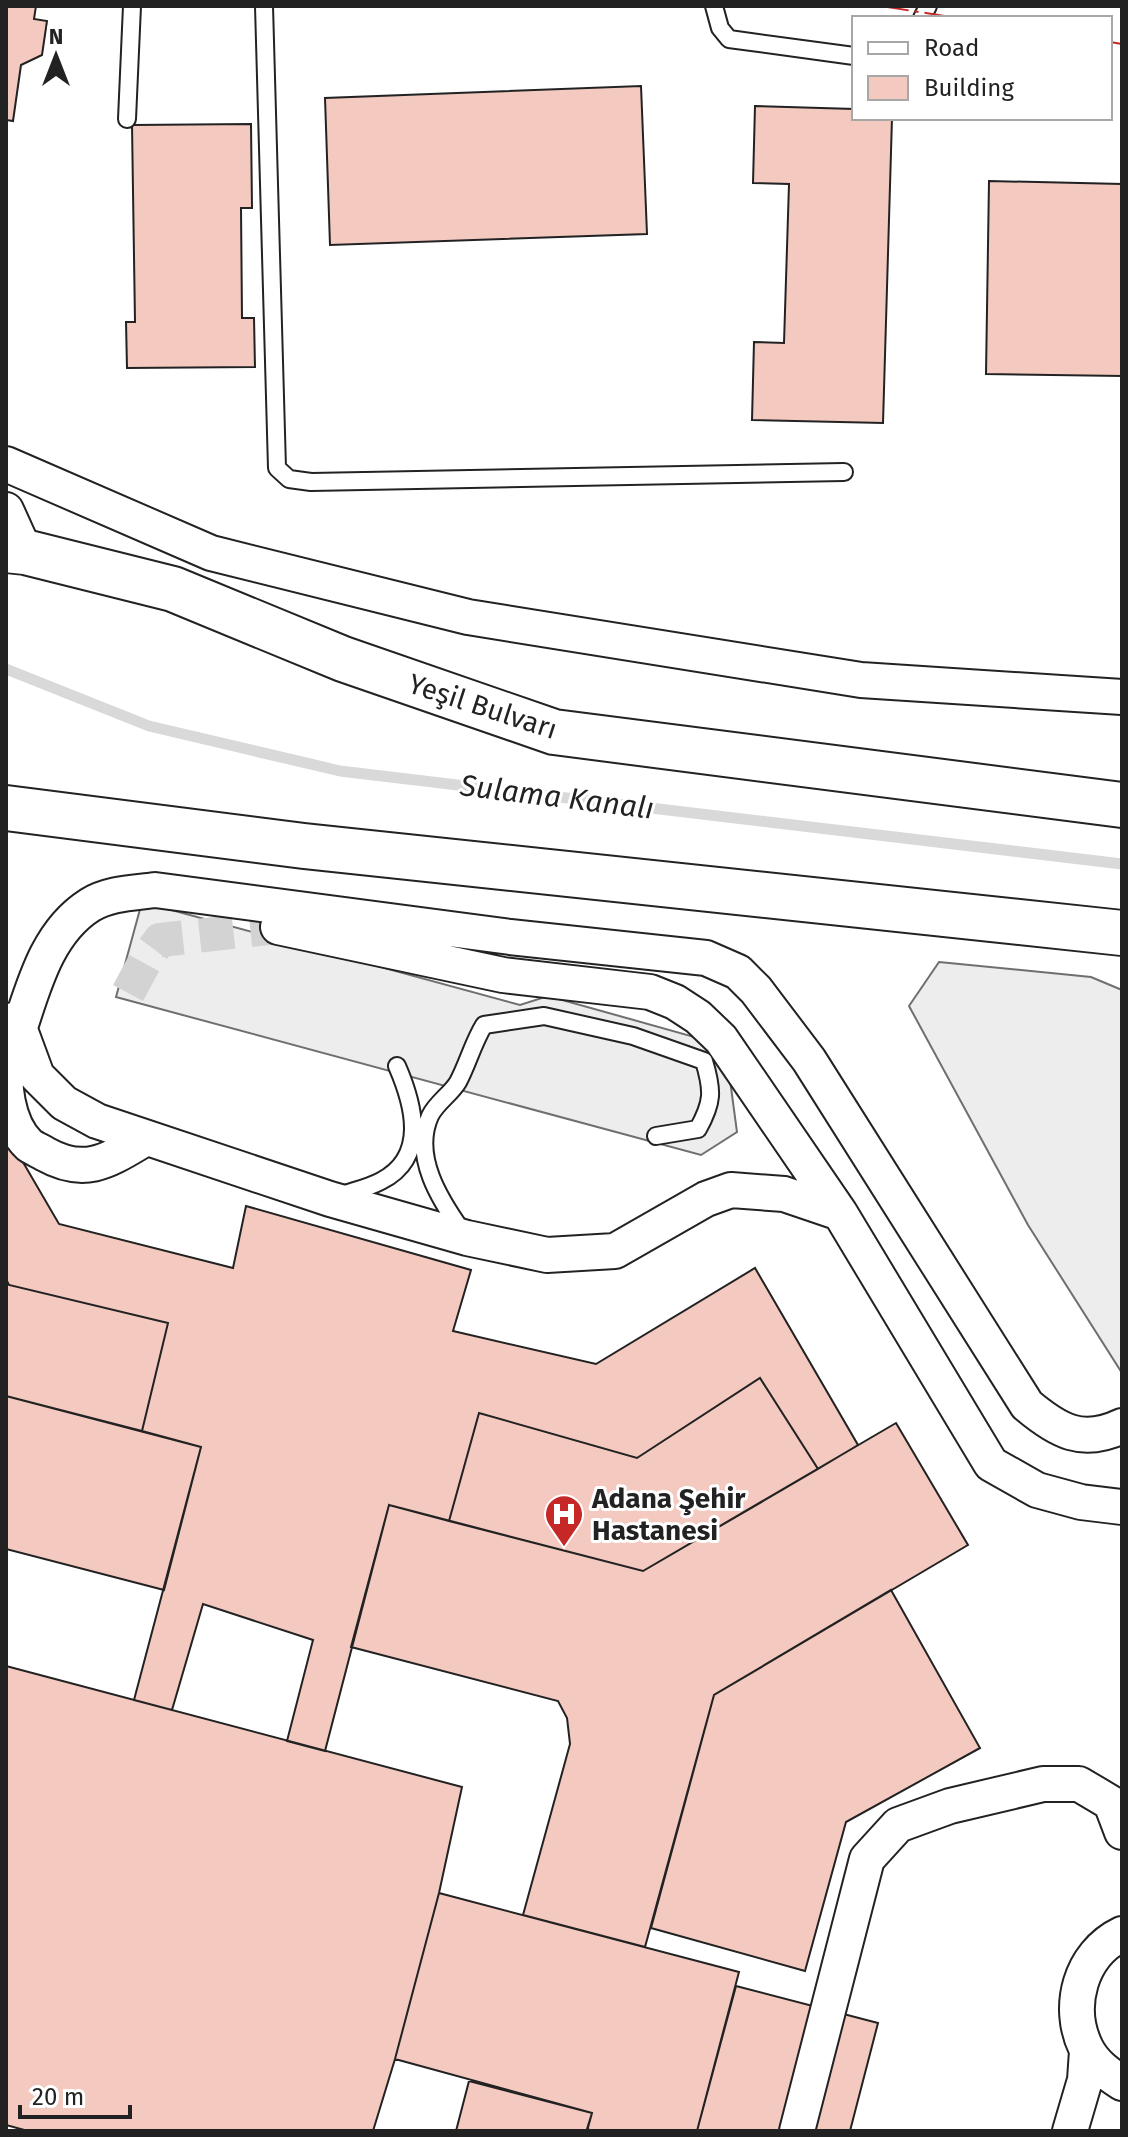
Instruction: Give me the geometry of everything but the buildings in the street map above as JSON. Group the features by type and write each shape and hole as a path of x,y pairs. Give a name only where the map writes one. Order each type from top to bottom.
{"main road":[{"name":"Yeşil Bulvarı","path":"15,551 173,589 343,659 554,732 1122,805"},
{"path":"6,808 320,848 1118,937"}],"street":[{"path":"6,464 211,553 468,617 861,680 1122,697"},
{"path":"6,510 15,551"},
{"path":"146,1138 105,1162 79,1166 61,1163 30,1145 13,1121 6,1088 13,1014 52,945 70,923 90,906 112,895 155,890 510,937 706,958 738,972 756,990 809,1060 1027,1405 1050,1424 1075,1435 1106,1434 1122,1426"},
{"path":"278,927 503,975 650,992 675,1002 698,1017 721,1039 840,1213 991,1464 1037,1490 1081,1502 1122,1507"},
{"path":"13,1014 37,1076 64,1103 97,1121 330,1199 467,1238 547,1255 615,1251 706,1199 731,1190 784,1194 840,1213"},
{"path":"797,2131 867,1859 898,1825 950,1806 1043,1784 1079,1784 1111,1803 1122,1832"},
{"path":"1122,1934 1094,1955 1082,1977 1076,2002 1078,2027 1087,2051 1103,2070 1122,2083"},
{"path":"1070,2131 1085,2080 1087,2051"}],"lane":[{"path":"127,119 132,6"},
{"path":"264,6 277,468 289,479 311,482 844,472"},
{"path":"714,6 720,28 729,39 852,56"},
{"path":"467,1238 442,1202 427,1167 426,1139 430,1116 457,1082 484,1025 544,1016 633,1036 704,1061 711,1087 709,1110 698,1129 656,1136"},
{"path":"330,1199 382,1181 401,1166 412,1143 414,1118 397,1066"}],"shaded area":[{"path":"142,902 520,1005 548,996 698,1038 730,1080 737,1132 701,1155 116,997"},
{"path":"939,962 1091,977 1122,990 1122,1373 1028,1225 909,1006"}],"waterway":[{"name":"Sulama Kanalı","path":"6,669 149,726 340,771 1122,864"}],"tunnel":[{"path":"128,993 160,940 278,927"}],"power":[{"path":"881,6 944,16"},
{"path":"1112,42 1122,44"}],"place":[{"name":"Adana Şehir Hastanesi","path":"564,1548"}]}
